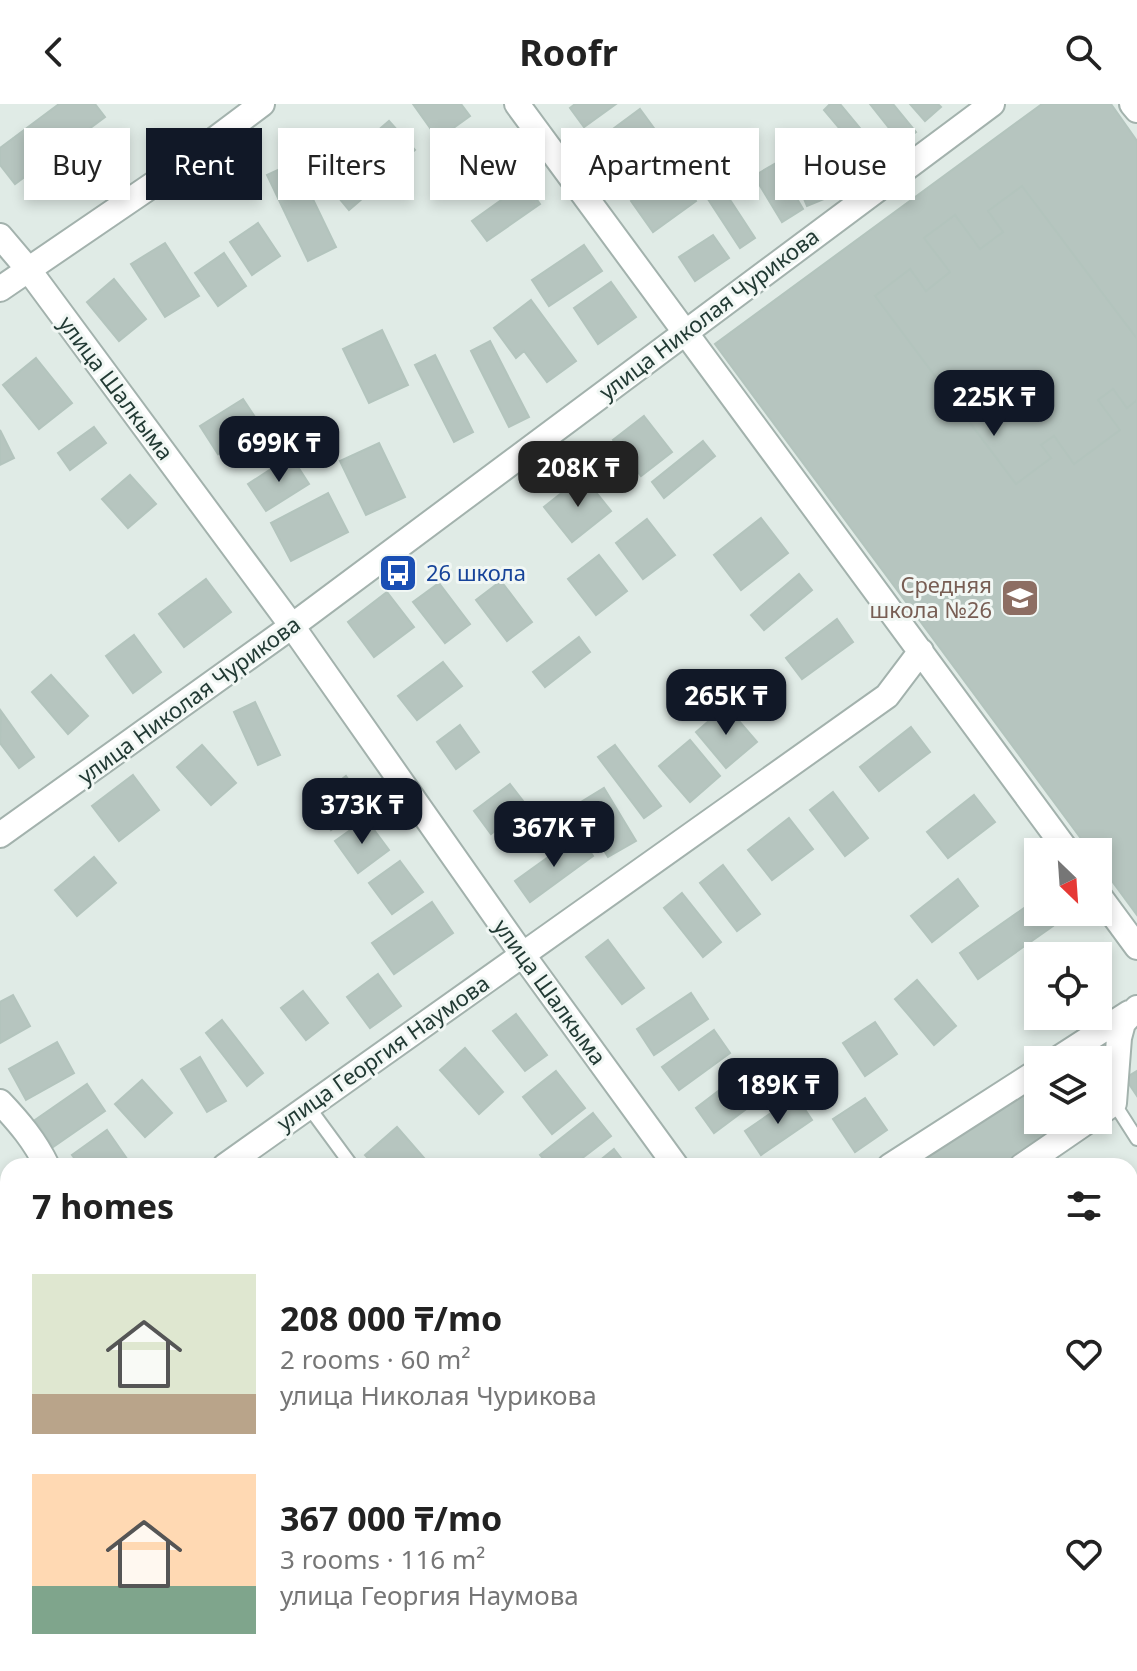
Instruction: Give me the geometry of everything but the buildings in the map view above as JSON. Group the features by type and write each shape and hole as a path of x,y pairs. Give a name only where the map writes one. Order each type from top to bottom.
{"street":[{"path":"0,289 170,173 262,104"},
{"path":"517,104 1058,838"},
{"name":"улица Николая Чурикова","path":"0,835 292,626 992,104"},
{"path":"1132,104 1137,110"},
{"name":"улица Шалкыма","path":"0,236 28,269 292,626 522,954 670,1158"},
{"name":"улица Георгия Наумова","path":"236,1158 887,696 921,651"},
{"path":"1112,913 1137,947"},
{"path":"1078,1046 1136,1009"},
{"path":"1112,1076 1123,1023 1136,1009"},
{"path":"902,1158 1024,1080"},
{"path":"0,1102 31,1138 42,1158"},
{"path":"1034,1158 1069,1134"}],"lane":[{"path":"308,1106 346,1158"},
{"path":"1112,1114 1137,1139"}],"place":[{"name":"26 школа","path":"398,573"},
{"name":"Средняя школа №26","path":"1020,598"}]}
